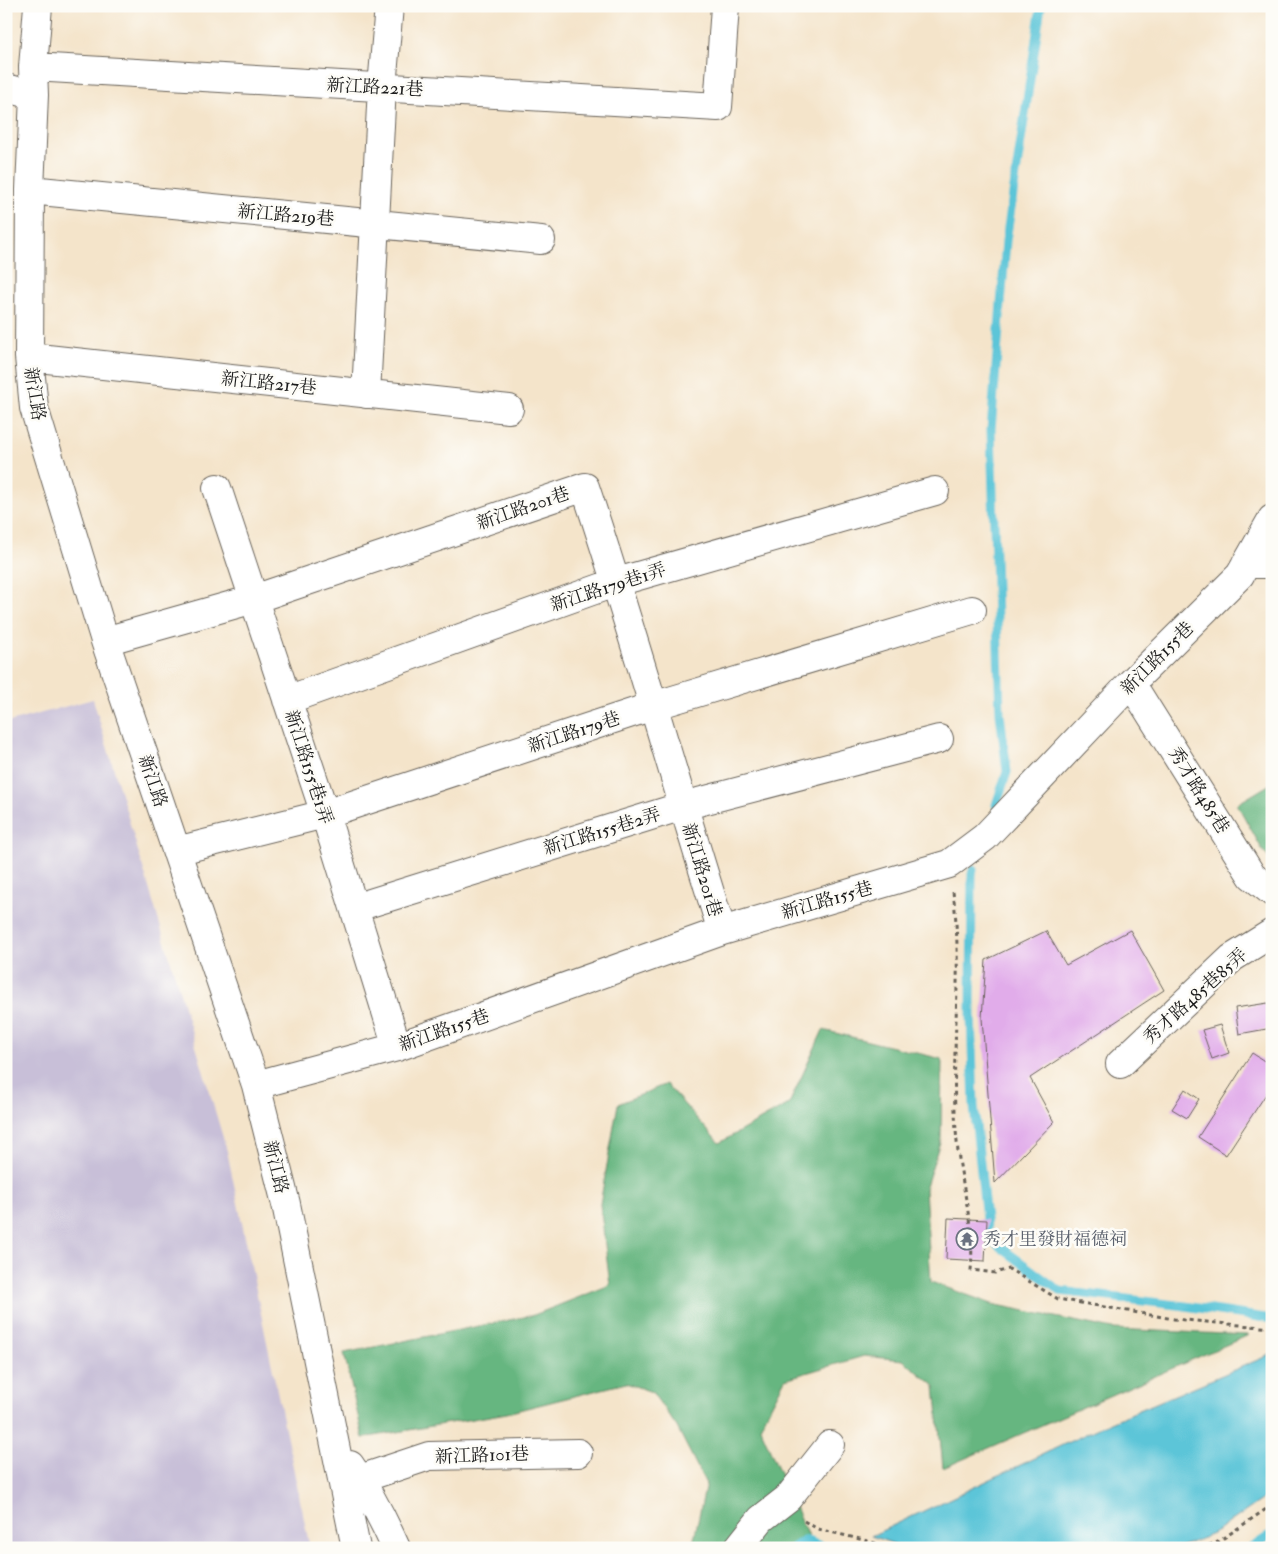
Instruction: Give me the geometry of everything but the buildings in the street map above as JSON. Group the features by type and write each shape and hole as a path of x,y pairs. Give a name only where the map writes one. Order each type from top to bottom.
{"street":[{"name":"新江路","path":"38,6 33,68 34,95 30,190 29,357 34,408 105,641 256,1086 286,1204 356,1548"},
{"path":"366,394 382,87 389,6"},
{"name":"新江路221巷","path":"33,68 718,107 725,6"},
{"path":"6,88 34,95"},
{"name":"新江路219巷","path":"30,190 541,240"},
{"name":"新江路217巷","path":"29,357 509,409"},
{"name":"新江路201巷","path":"105,641 254,599 585,487 617,582 722,931"},
{"name":"新江路155巷1弄","path":"217,488 325,814 397,1047"},
{"name":"新江路179巷1弄","path":"287,700 617,582 935,491"},
{"name":"新江路155巷","path":"256,1086 397,1047 722,931 949,864 985,837 1132,683 1240,575 1259,564 1272,519"},
{"name":"新江路179巷","path":"176,851 325,814 653,706 972,610"},
{"name":"秀才路485巷","path":"1132,683 1252,876 1272,892"},
{"name":"新江路155巷2弄","path":"354,908 683,806 939,739"},
{"name":"秀才路485巷85弄","path":"1120,1064 1232,958 1272,934"},
{"path":"334,1443 360,1479 396,1548"},
{"path":"738,1548 761,1519 788,1498 830,1445"},
{"name":"新江路101巷","path":"360,1479 429,1456 578,1453"}],"path":[{"path":"949,864 956,920 955,1071 957,1143 973,1249 971,1270 995,1273 1009,1269 1058,1299 1174,1319 1272,1328"},
{"path":"1201,1548 1218,1542 1272,1504"},
{"path":"778,1505 818,1530 872,1542 888,1548"}],"shaded area":[{"path":"93,699 227,1151 310,1548 6,1548 6,723"}],"green space":[{"path":"1272,783 1272,862 1263,851 1237,804"},
{"path":"823,1030 942,1059 941,1139 925,1189 931,1282 992,1304 1113,1329 1249,1335 943,1468 935,1386 903,1360 864,1356 785,1379 760,1427 813,1548 692,1548 706,1484 677,1427 652,1392 626,1383 507,1413 363,1438 344,1353 534,1315 610,1285 600,1204 618,1104 666,1084 719,1143 789,1104"}],"water":[{"path":"1272,1354 1272,1493 1213,1534 1177,1548 906,1548 871,1536 1111,1422"}],"waterway":[{"path":"996,805 1007,772 1000,713 991,430 1006,241 1041,6"},
{"path":"973,870 971,1015 974,1106 988,1238 1060,1291 1272,1319"},
{"path":"1251,1548 1272,1534"},
{"path":"793,1548 804,1540 827,1548"}],"place":[{"name":"秀才里發財福德祠","path":"967,1239"}]}
